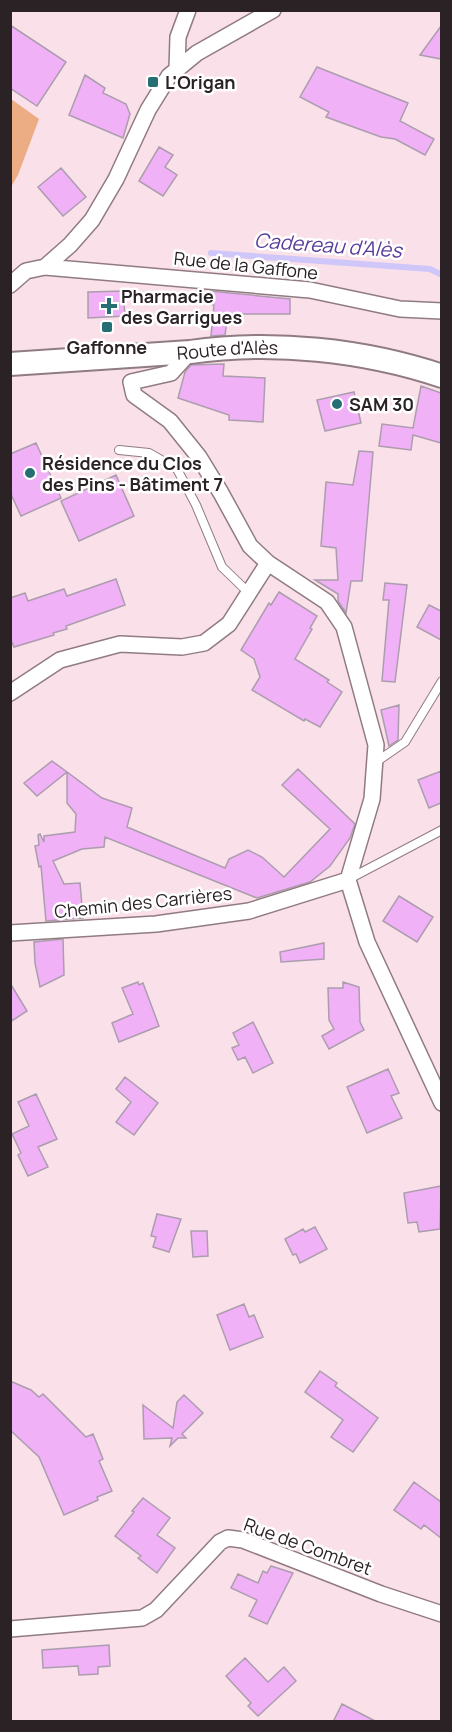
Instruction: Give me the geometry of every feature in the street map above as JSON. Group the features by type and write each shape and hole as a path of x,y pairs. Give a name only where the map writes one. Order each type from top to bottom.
{"main road":[{"name":"Route d'Alès","path":"10,364 190,352 215,348 260,348 327,351 384,359 441,376"}],"street":[{"path":"177,69 178,37 188,10"},
{"path":"10,285 26,272 45,267 70,245 92,219 116,179 148,110 169,76 197,53 273,10"},
{"name":"Rue de la Gaffone","path":"45,267 310,290 400,309 441,311"},
{"path":"190,352 171,373 131,382 134,395 170,421 199,457 250,546 268,563 327,602 344,627 376,745 372,799 348,880 367,942 441,1103"},
{"path":"10,693 60,660 120,644 182,646 204,643 229,624 268,563"},
{"name":"Chemin des Carrières","path":"10,933 156,924 249,911 348,880"},
{"name":"Rue de Combret","path":"10,1629 142,1618 156,1610 220,1542 228,1538 243,1540 381,1594 441,1614"}],"lane":[{"path":"119,450 148,453 177,469 196,504 222,567 249,593"},
{"path":"375,763 405,742 441,681"},
{"name":"Chemin des Carrières","path":"348,880 441,830"}],"shaded area":[{"path":"11,99 39,119 18,175 11,187"}],"building":[{"path":"10,25 66,62 37,106 10,88"},
{"path":"441,26 441,59 420,55"},
{"path":"317,67 408,103 400,121 434,139 425,155 395,139 381,137 326,117 329,112 300,97"},
{"path":"85,75 105,88 103,93 126,104 130,114 123,138 69,115"},
{"path":"159,147 173,155 165,167 177,175 163,196 139,181"},
{"path":"61,168 86,197 63,216 38,187"},
{"path":"123,291 125,316 88,318 88,292"},
{"path":"210,291 290,299 290,314 228,314 225,335 211,336 214,305 208,304"},
{"path":"224,364 223,376 265,378 263,422 229,420 229,415 178,398 185,372 191,365"},
{"path":"421,386 441,393 441,443 413,435 411,450 379,446 382,424 413,428"},
{"name":"SAM 30","path":"354,392 361,423 325,431 317,400"},
{"name":"Résidence du Clos des Pins - Bâtiment 7","path":"36,443 61,498 21,516 10,492 10,454"},
{"path":"359,451 373,452 362,581 351,581 346,613 338,601 338,594 315,580 338,580 336,548 321,546 326,482 353,485"},
{"path":"116,475 134,516 79,541 61,501"},
{"path":"116,579 125,605 66,626 67,629 53,633 54,635 14,647 10,638 10,598 25,593 28,601 64,589 67,596"},
{"path":"385,583 407,585 395,682 382,681 389,600 383,600"},
{"path":"279,592 317,616 295,659 329,680 327,682 342,692 320,727 305,719 304,721 252,690 260,677 254,659 241,650 269,603 271,605"},
{"path":"429,605 441,611 441,640 417,627"},
{"path":"399,705 398,740 389,746 381,710"},
{"path":"52,761 67,772 37,796 24,783"},
{"path":"298,769 355,824 350,838 330,866 310,882 257,898 105,837 104,847 82,849 53,861 64,884 80,883 83,918 46,921 41,866 39,867 35,846 39,845 38,835 40,834 44,842 44,836 75,832 76,814 67,803 67,772 102,798 132,808 127,827 225,868 229,859 248,850 262,857 284,877 330,829 282,785"},
{"path":"441,771 441,803 429,808 418,780"},
{"path":"399,896 433,917 417,942 383,921"},
{"path":"63,939 64,975 40,987 34,942"},
{"path":"324,943 324,959 281,962 280,952"},
{"path":"138,982 139,985 143,983 159,1026 119,1042 112,1023 133,1014 122,988"},
{"path":"343,982 359,987 360,1022 364,1030 329,1049 322,1036 334,1029 329,1020 328,988 343,988"},
{"path":"10,983 27,1011 10,1022"},
{"path":"253,1022 273,1063 253,1073 245,1057 238,1060 232,1048 239,1045 233,1033"},
{"path":"388,1069 399,1093 391,1096 402,1118 367,1133 347,1087"},
{"path":"125,1077 158,1103 134,1135 116,1122 131,1102 116,1089"},
{"path":"36,1094 57,1139 38,1147 48,1167 28,1176 18,1155 21,1153 12,1134 29,1126 18,1102"},
{"path":"441,1186 440,1229 419,1232 417,1222 408,1223 404,1193"},
{"path":"157,1214 181,1219 169,1252 153,1247 156,1237 151,1236"},
{"path":"315,1227 327,1249 300,1263 285,1239 303,1229 305,1232"},
{"path":"191,1231 207,1231 208,1256 193,1257"},
{"path":"244,1304 249,1317 254,1315 263,1337 230,1350 217,1315"},
{"path":"320,1371 337,1383 335,1386 378,1418 353,1452 331,1437 343,1420 305,1392"},
{"path":"10,1381 31,1390 39,1397 43,1394 86,1437 93,1434 103,1459 99,1461 112,1491 64,1515 39,1457 10,1430"},
{"path":"184,1395 203,1413 182,1434 186,1438 178,1438 170,1446 172,1438 144,1439 143,1405 173,1428 177,1402"},
{"path":"414,1482 441,1502 441,1538 424,1525 421,1529 394,1510"},
{"path":"143,1498 170,1518 157,1535 175,1548 157,1573 138,1558 141,1556 115,1536"},
{"path":"271,1566 293,1573 267,1624 249,1616 257,1600 231,1588 238,1574 258,1583 263,1571 267,1573"},
{"path":"109,1645 110,1666 98,1667 98,1674 79,1675 78,1666 43,1668 42,1650"},
{"path":"245,1658 268,1682 284,1667 296,1681 258,1716 248,1706 251,1703 226,1676"},
{"path":"342,1704 377,1722 333,1722"}],"waterway":[{"name":"Cadereau d'Alès","path":"211,253 430,269 442,275"}],"place":[{"name":"L'Origan","path":"153,82"},
{"name":"Pharmacie des Garrigues","path":"109,306"},
{"name":"Gaffonne","path":"107,327"},
{"name":"SAM 30","path":"337,404"},
{"name":"Résidence du Clos des Pins - Bâtiment 7","path":"30,473"}]}
